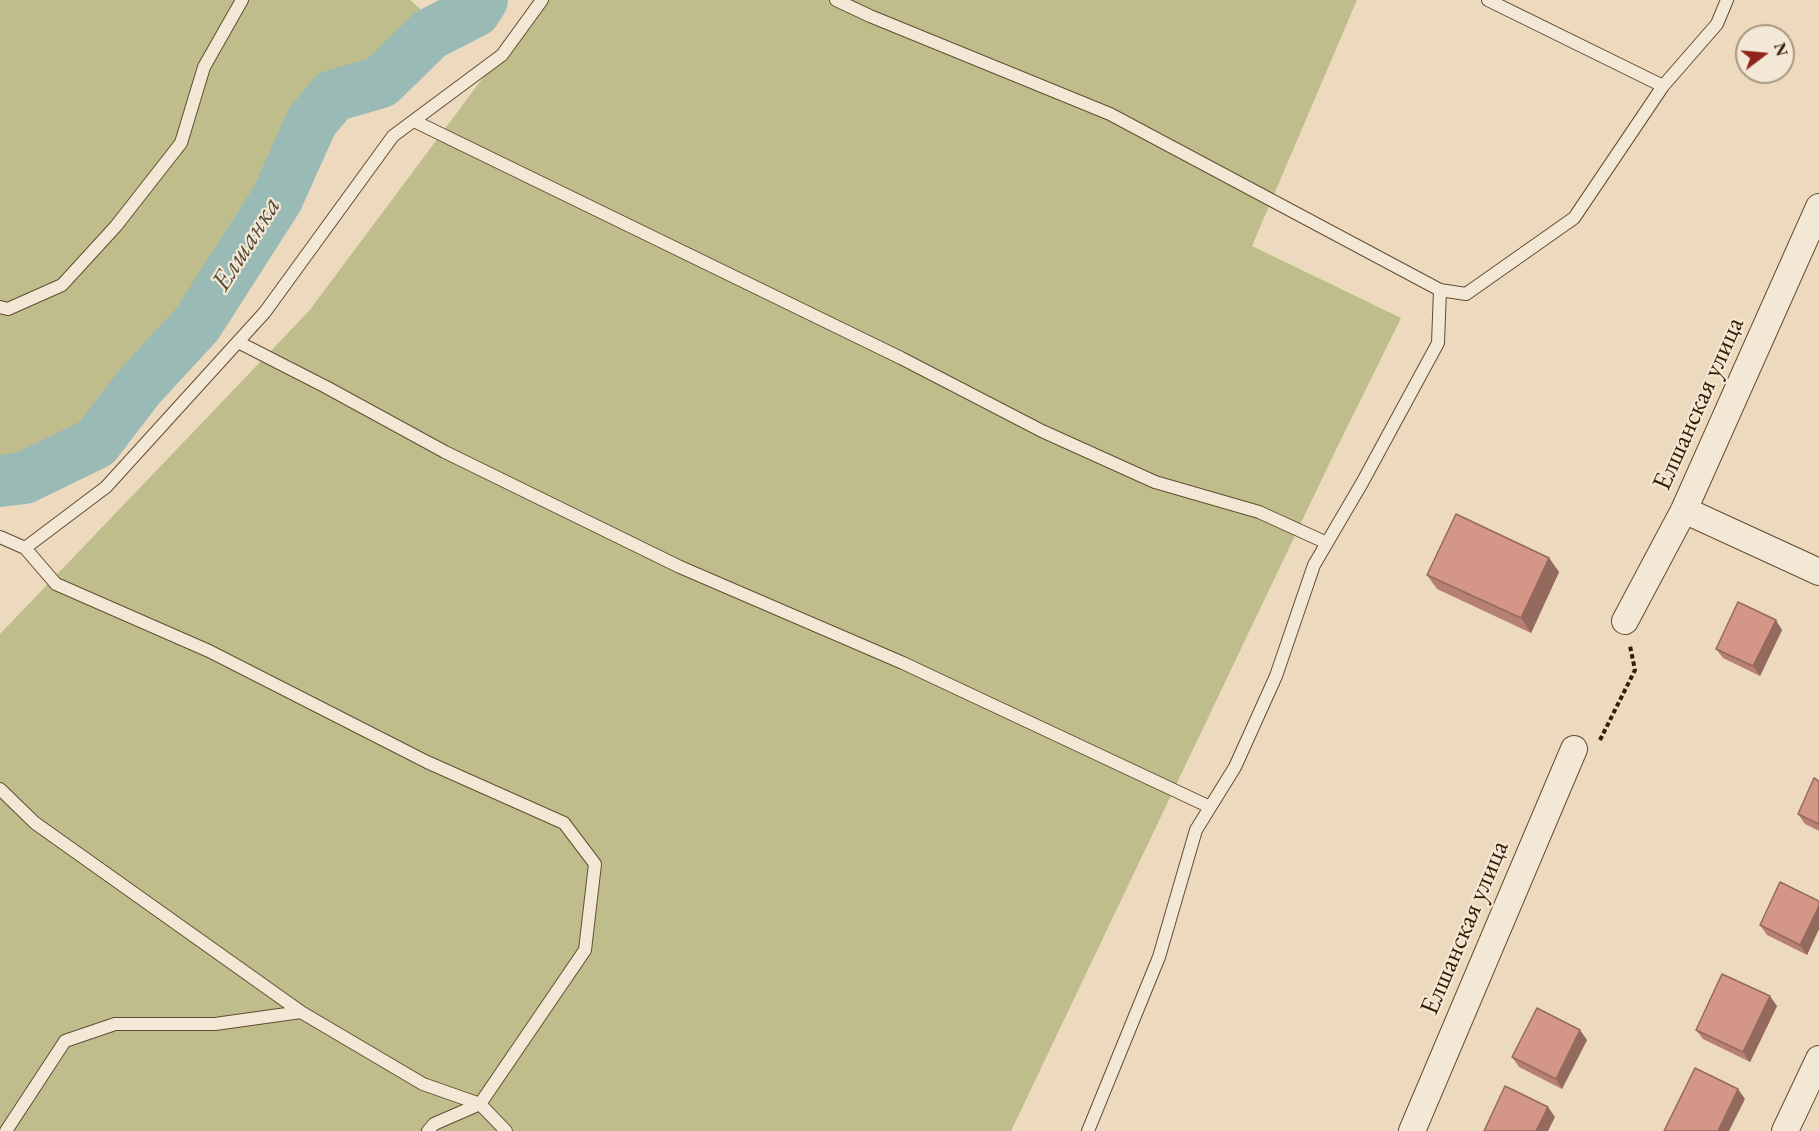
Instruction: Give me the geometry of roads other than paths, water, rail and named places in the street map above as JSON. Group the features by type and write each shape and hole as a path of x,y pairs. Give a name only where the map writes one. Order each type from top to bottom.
{"street":[{"name":"Елшанская улица","path":"1625,621 1684,510 1819,207"},
{"path":"1684,510 1819,572"},
{"name":"Елшанская улица","path":"1412,1131 1574,749"},
{"path":"1785,1131 1819,1059"}],"lane":[{"path":"0,307 8,309 62,285 123,217 181,143 204,67 242,0"},
{"path":"25,548 106,487 265,312 393,136 502,55 542,0"},
{"path":"836,0 1110,114 1440,290 1466,294 1574,218 1663,86 1717,24 1727,0"},
{"path":"1488,0 1663,86"},
{"path":"414,121 890,353 1042,431 1155,482 1259,512 1327,543"},
{"path":"1088,1131 1159,957 1196,830 1235,767 1249,737 1276,676 1314,565 1362,483 1438,343 1440,290"},
{"path":"238,342 445,452 680,567 903,663 1210,807"},
{"path":"0,537 25,548 56,584 209,651 427,762 564,824 595,864 585,950 480,1104 434,1124 428,1131"},
{"path":"0,789 35,823 301,1012 423,1084 480,1104 506,1131"},
{"path":"6,1131 65,1041 115,1023 215,1024 301,1012"}],"waterway":[{"name":"Елшанка","path":"0,481 24,478 96,443 139,387 197,324 277,199 312,121 333,96 381,82 430,34 475,11 482,0"}]}
